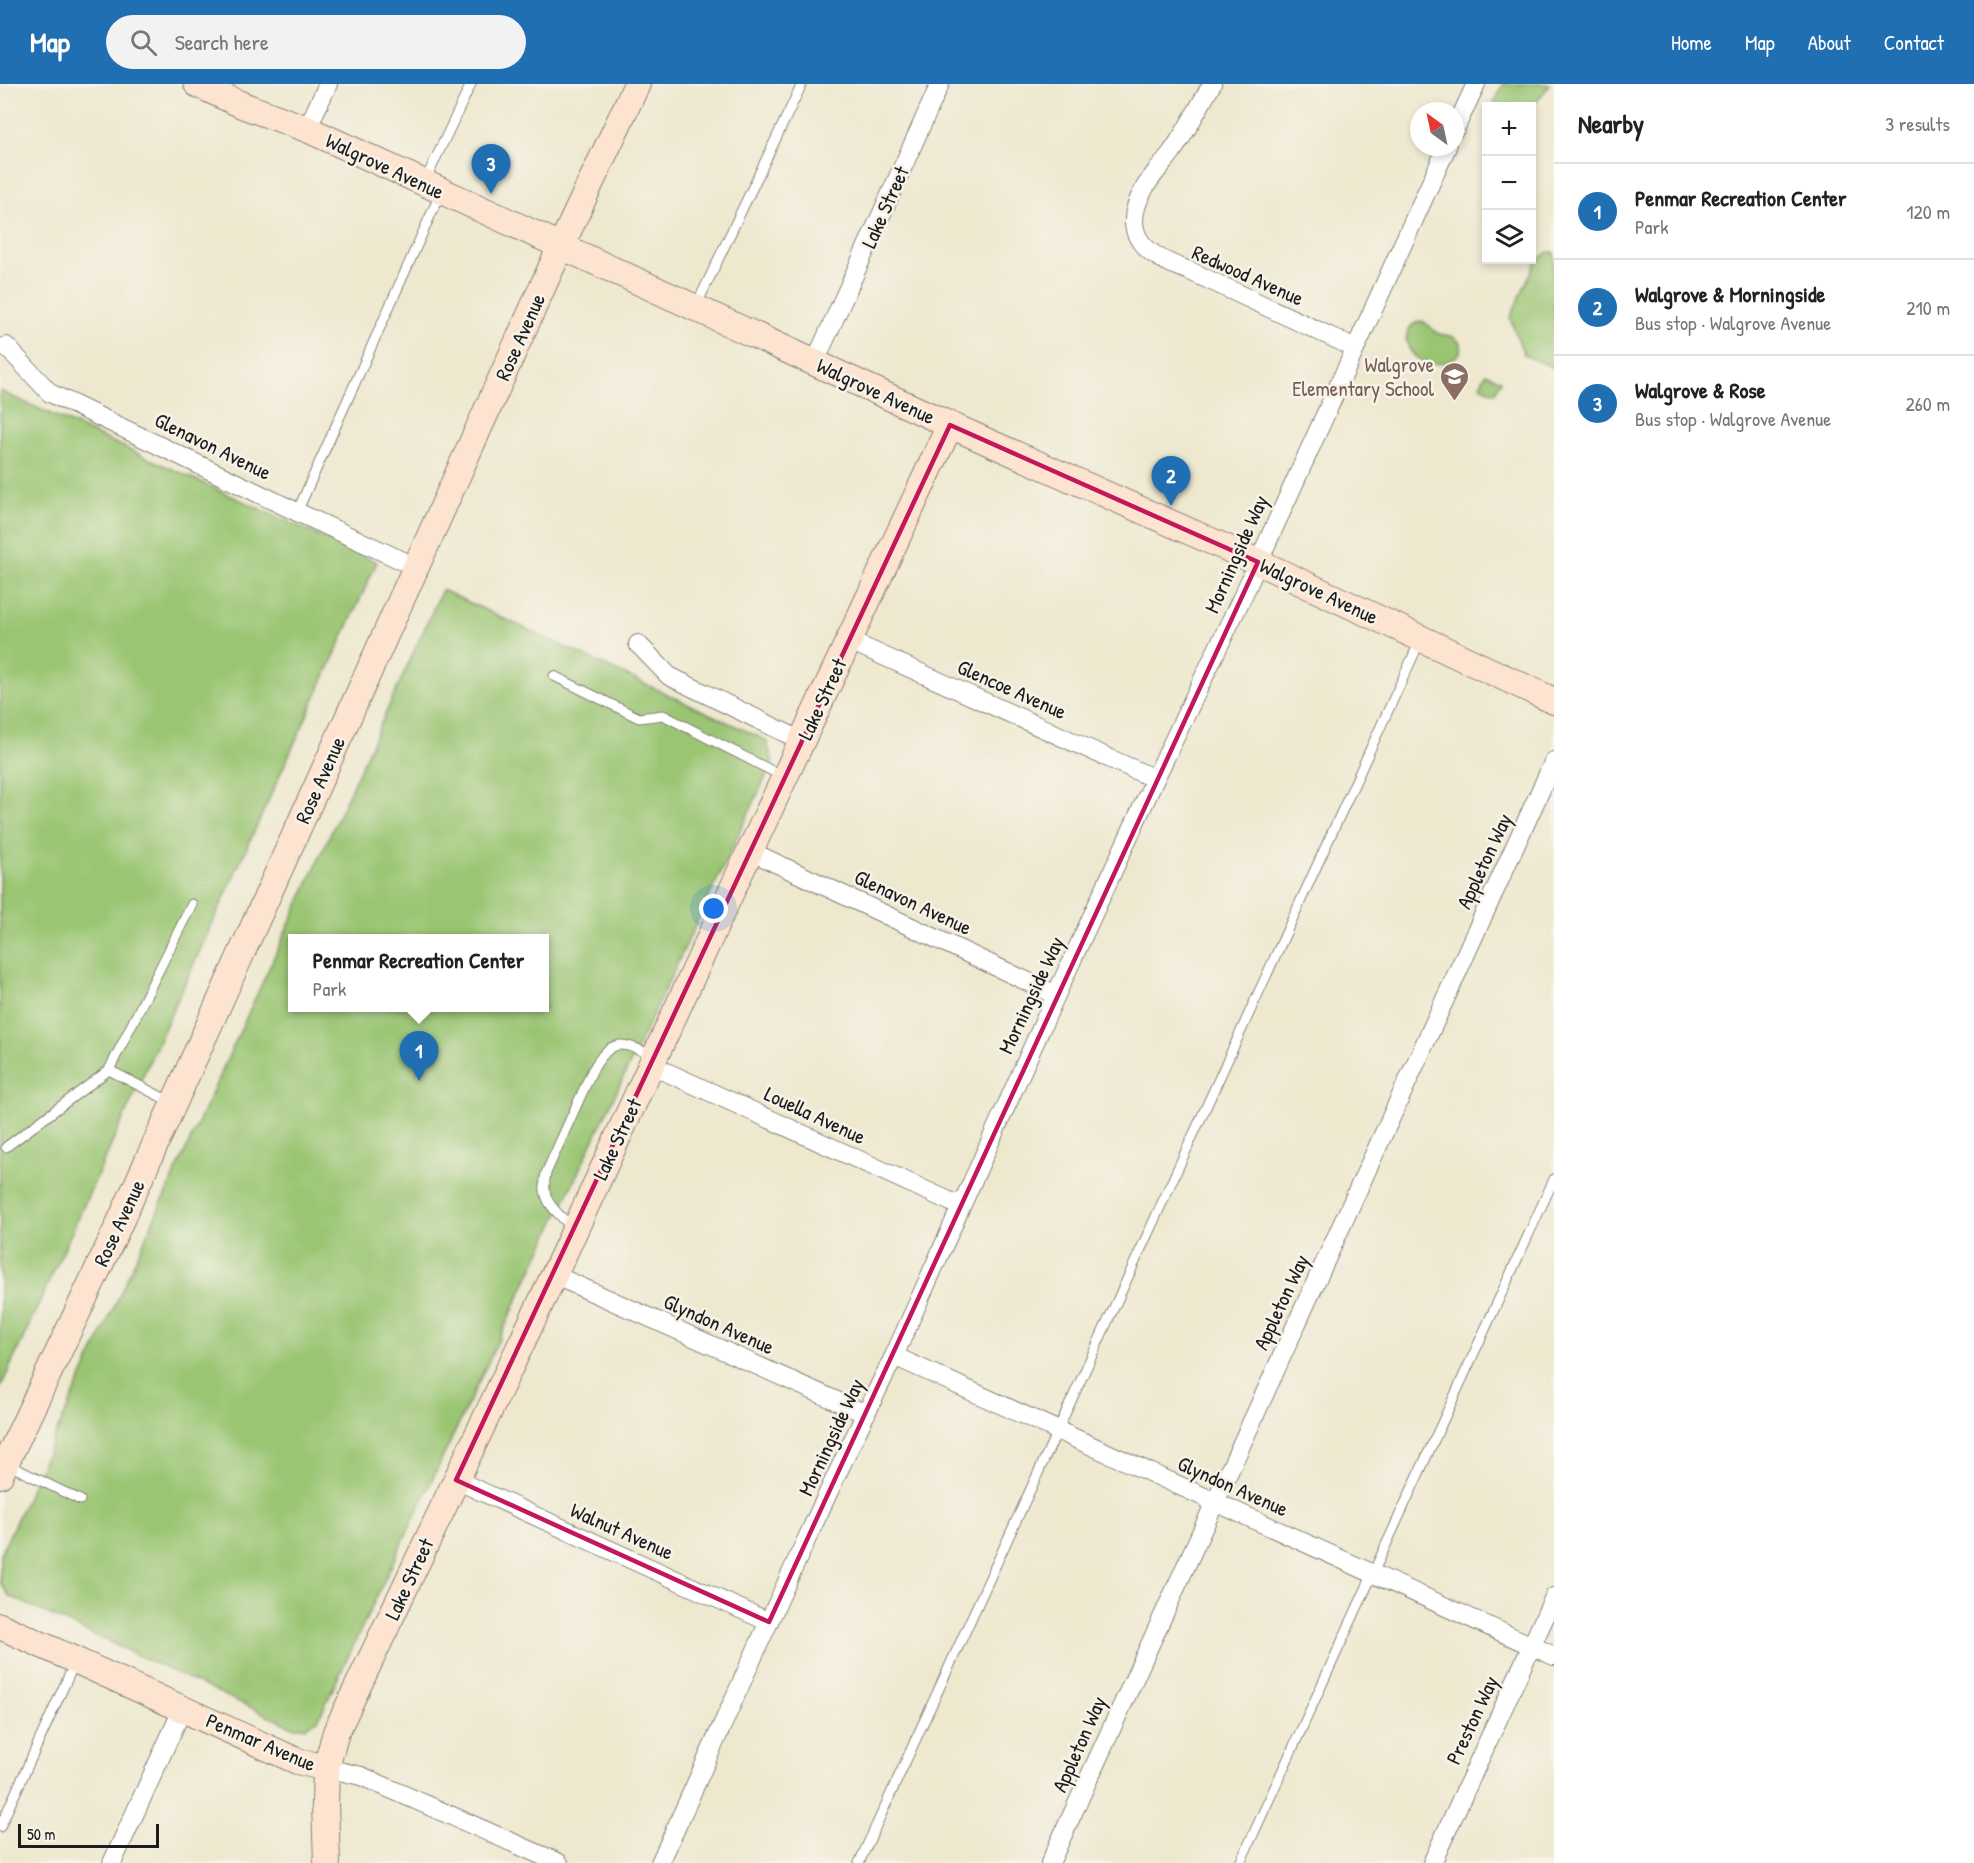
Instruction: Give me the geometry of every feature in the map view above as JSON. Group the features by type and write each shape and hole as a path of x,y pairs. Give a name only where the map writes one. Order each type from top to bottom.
{"street":[{"name":"Walgrove Avenue","path":"197,84 242,105 307,129 695,309 1258,562 1554,701"},
{"path":"307,129 328,84"},
{"name":"Rose Avenue","path":"3,1469 116,1231 636,84"},
{"name":"Lake Street","path":"815,362 940,84"},
{"name":"Redwood Avenue","path":"1212,84 1176,145 1145,187 1135,208 1134,229 1145,249 1164,262 1190,271 1355,348"},
{"path":"1464,110 1476,84"},
{"name":"Morningside Way","path":"660,1863 894,1356 1155,779 1258,562 1443,156"},
{"name":"Glenavon Avenue","path":"6,346 50,393 416,567"},
{"name":"Lake Street","path":"327,1863 326,1768 336,1732 554,1275 784,777 950,425"},
{"name":"Glencoe Avenue","path":"850,641 1155,779"},
{"path":"638,645 669,676 802,741"},
{"name":"Appleton Way","path":"1050,1863 1554,761"},
{"name":"Glenavon Avenue","path":"750,851 1056,995"},
{"name":"Louella Avenue","path":"653,1061 960,1206"},
{"name":"Glyndon Avenue","path":"554,1275 866,1414"},
{"name":"Glyndon Avenue","path":"894,1356 1554,1656"},
{"name":"Walnut Avenue","path":"456,1480 770,1622"},
{"name":"Preston Way","path":"1432,1863 1554,1597"},
{"name":"Penmar Avenue","path":"0,1626 297,1761 361,1776 559,1863"},
{"path":"112,1863 183,1708"}],"lane":[{"path":"297,512 433,188 471,84"},
{"path":"695,309 802,84"},
{"path":"859,1863 1421,639"},
{"path":"554,676 639,718 663,715 784,777"},
{"path":"6,1148 109,1070 192,904"},
{"path":"575,1230 554,1211 543,1187 546,1173 592,1071 601,1056 614,1046 623,1044 653,1061"},
{"path":"109,1070 174,1103"},
{"path":"1240,1863 1554,1179"},
{"path":"3,1469 80,1500"},
{"path":"0,1827 75,1661"}],"highlighted area":[{"path":"950,425 1258,562 769,1622 456,1480"}],"green space":[{"path":"1503,84 1550,84 1536,103 1495,102"},
{"path":"1548,252 1554,252 1554,368 1524,355 1510,318 1536,261"},
{"path":"1422,321 1437,333 1455,338 1462,348 1460,352 1451,359 1433,364 1417,358 1411,352 1406,337 1413,325"},
{"path":"1486,373 1501,380 1495,393 1480,386"},
{"path":"0,391 377,562 0,1389"},
{"path":"442,590 766,740 773,762 318,1720 305,1727 293,1727 9,1596 0,1582 0,1556"}],"place":[{"name":"Walgrove & Rose","path":"491,194"},
{"name":"Walgrove Elementary School","path":"1455,402"},
{"name":"Walgrove & Morningside","path":"1171,506"},
{"name":"Penmar Recreation Center","path":"419,1081"}]}
